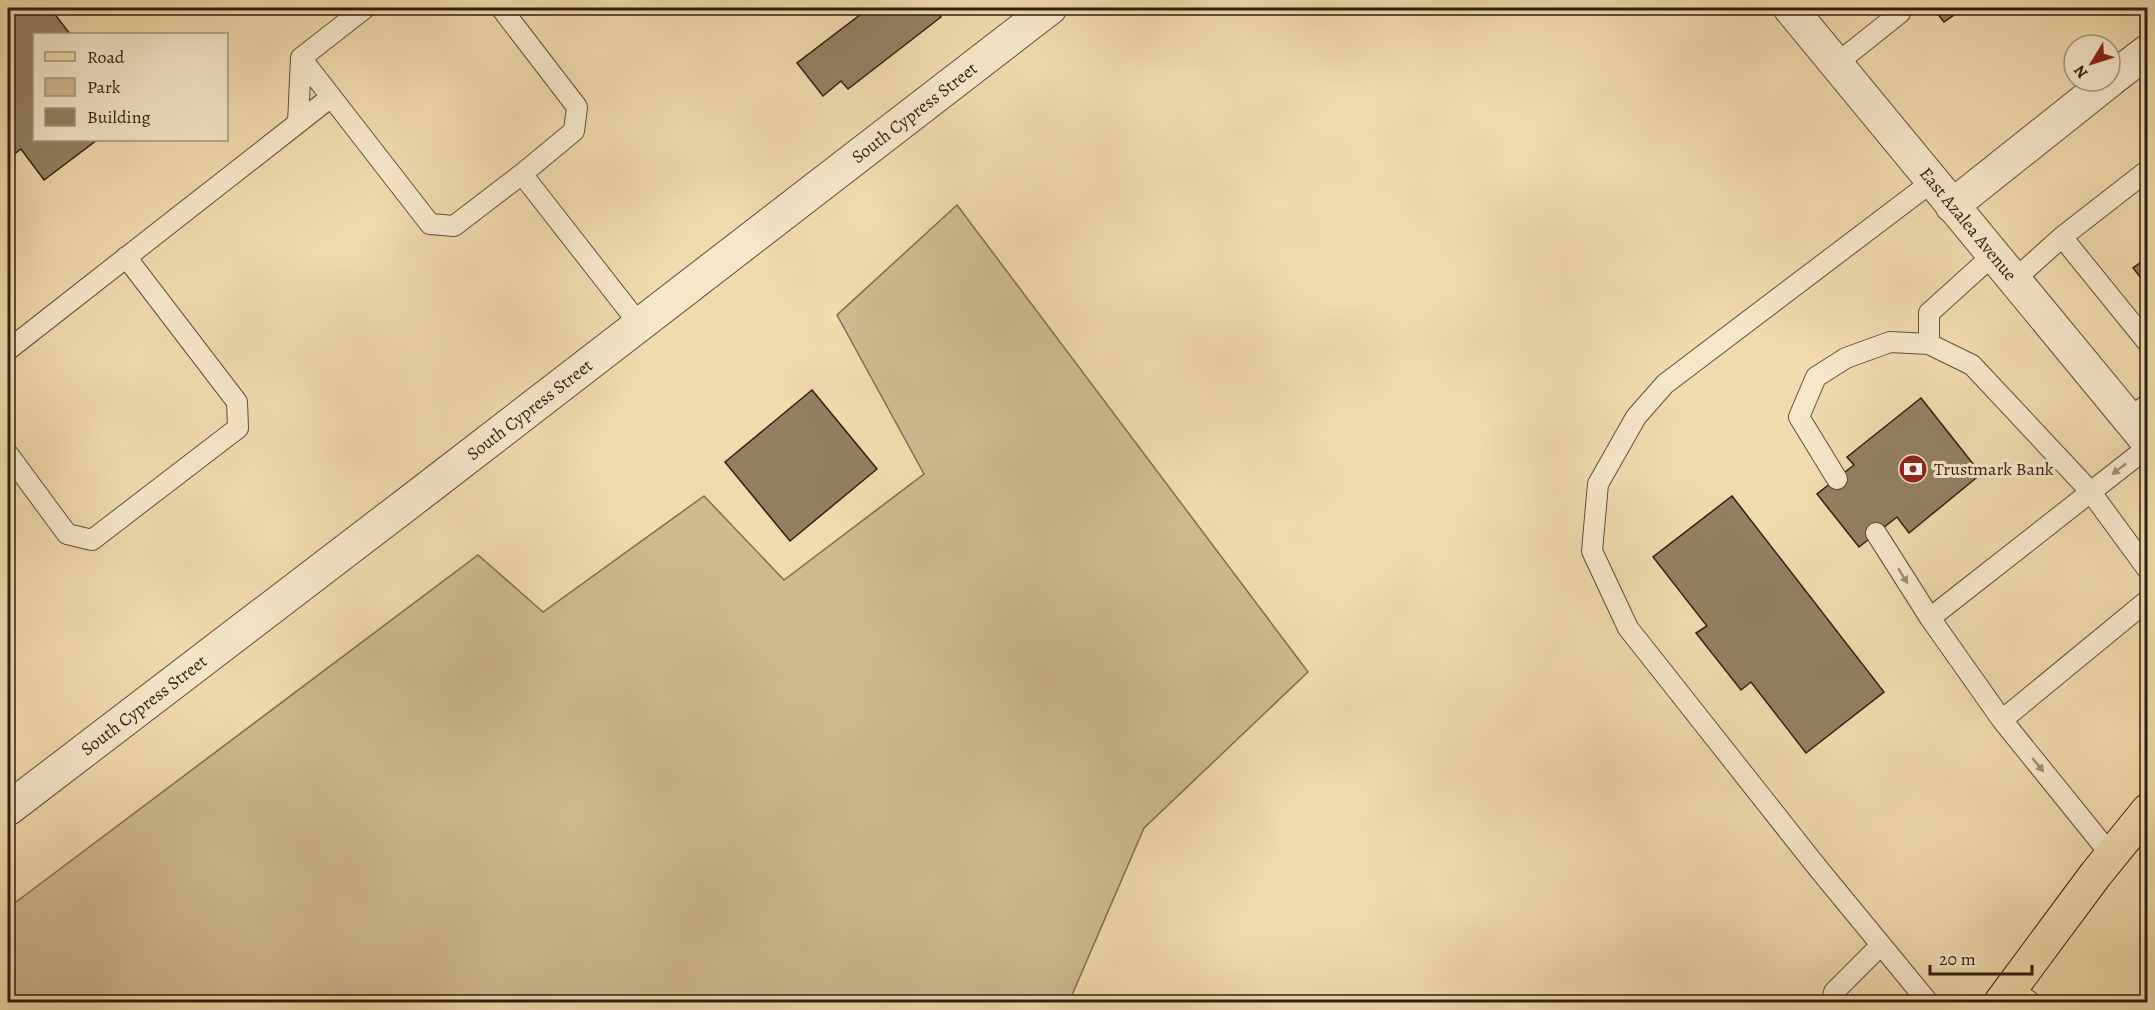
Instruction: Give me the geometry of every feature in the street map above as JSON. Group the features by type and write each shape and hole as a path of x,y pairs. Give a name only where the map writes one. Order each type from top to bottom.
{"main road":[{"path":"2014,998 2111,855 2148,810"}],"street":[{"name":"South Cypress Street","path":"8,809 1050,8"},
{"name":"East Azalea Avenue","path":"1790,8 2014,280 2141,422"},
{"path":"2122,72 2148,51"},
{"path":"1942,194 2092,93"}],"lane":[{"path":"298,123 301,58 365,8"},
{"path":"301,58 430,224 454,226 574,131 577,107 501,8"},
{"path":"1836,64 1900,13"},
{"path":"8,350 331,97"},
{"path":"2014,280 2062,237 2148,170"},
{"path":"522,174 640,325"},
{"path":"1929,1002 1628,628 1592,551 1598,484 1636,417 1665,384 1942,194"},
{"path":"2062,237 2148,343"},
{"path":"1929,344 1929,313 1993,255"},
{"path":"8,454 67,534 92,540 238,428 237,402 126,257"},
{"path":"1837,479 1799,417 1816,377 1846,358 1890,342 1929,344 1972,365 2090,491 2148,570"},
{"path":"1930,618 2148,447"},
{"path":"1876,533 1930,618 2002,720 2111,855"},
{"path":"2002,720 2148,600"},
{"path":"1832,1002 1834,993 1881,945"}],"green space":[{"path":"957,205 1308,672 1144,828 1069,1002 8,1002 8,908 478,555 543,612 704,496 784,580 924,474 837,315"}],"building":[{"path":"8,8 50,8 69,33 33,33 33,141 96,141 44,180 21,149 8,159"},
{"path":"869,8 933,8 941,17 848,89 841,81 823,96 797,63"},
{"path":"1933,8 1964,8 1944,22"},
{"path":"2148,257 2148,287 2133,268"},
{"path":"812,390 877,469 790,541 725,462"},
{"name":"Trustmark Bank","path":"1921,398 1981,474 1909,533 1897,517 1859,547 1817,494 1854,465 1847,457"},
{"path":"1732,496 1884,692 1806,753 1751,682 1741,690 1696,633 1707,626 1653,557"}],"place":[{"name":"Trustmark Bank","path":"1913,469"}]}
